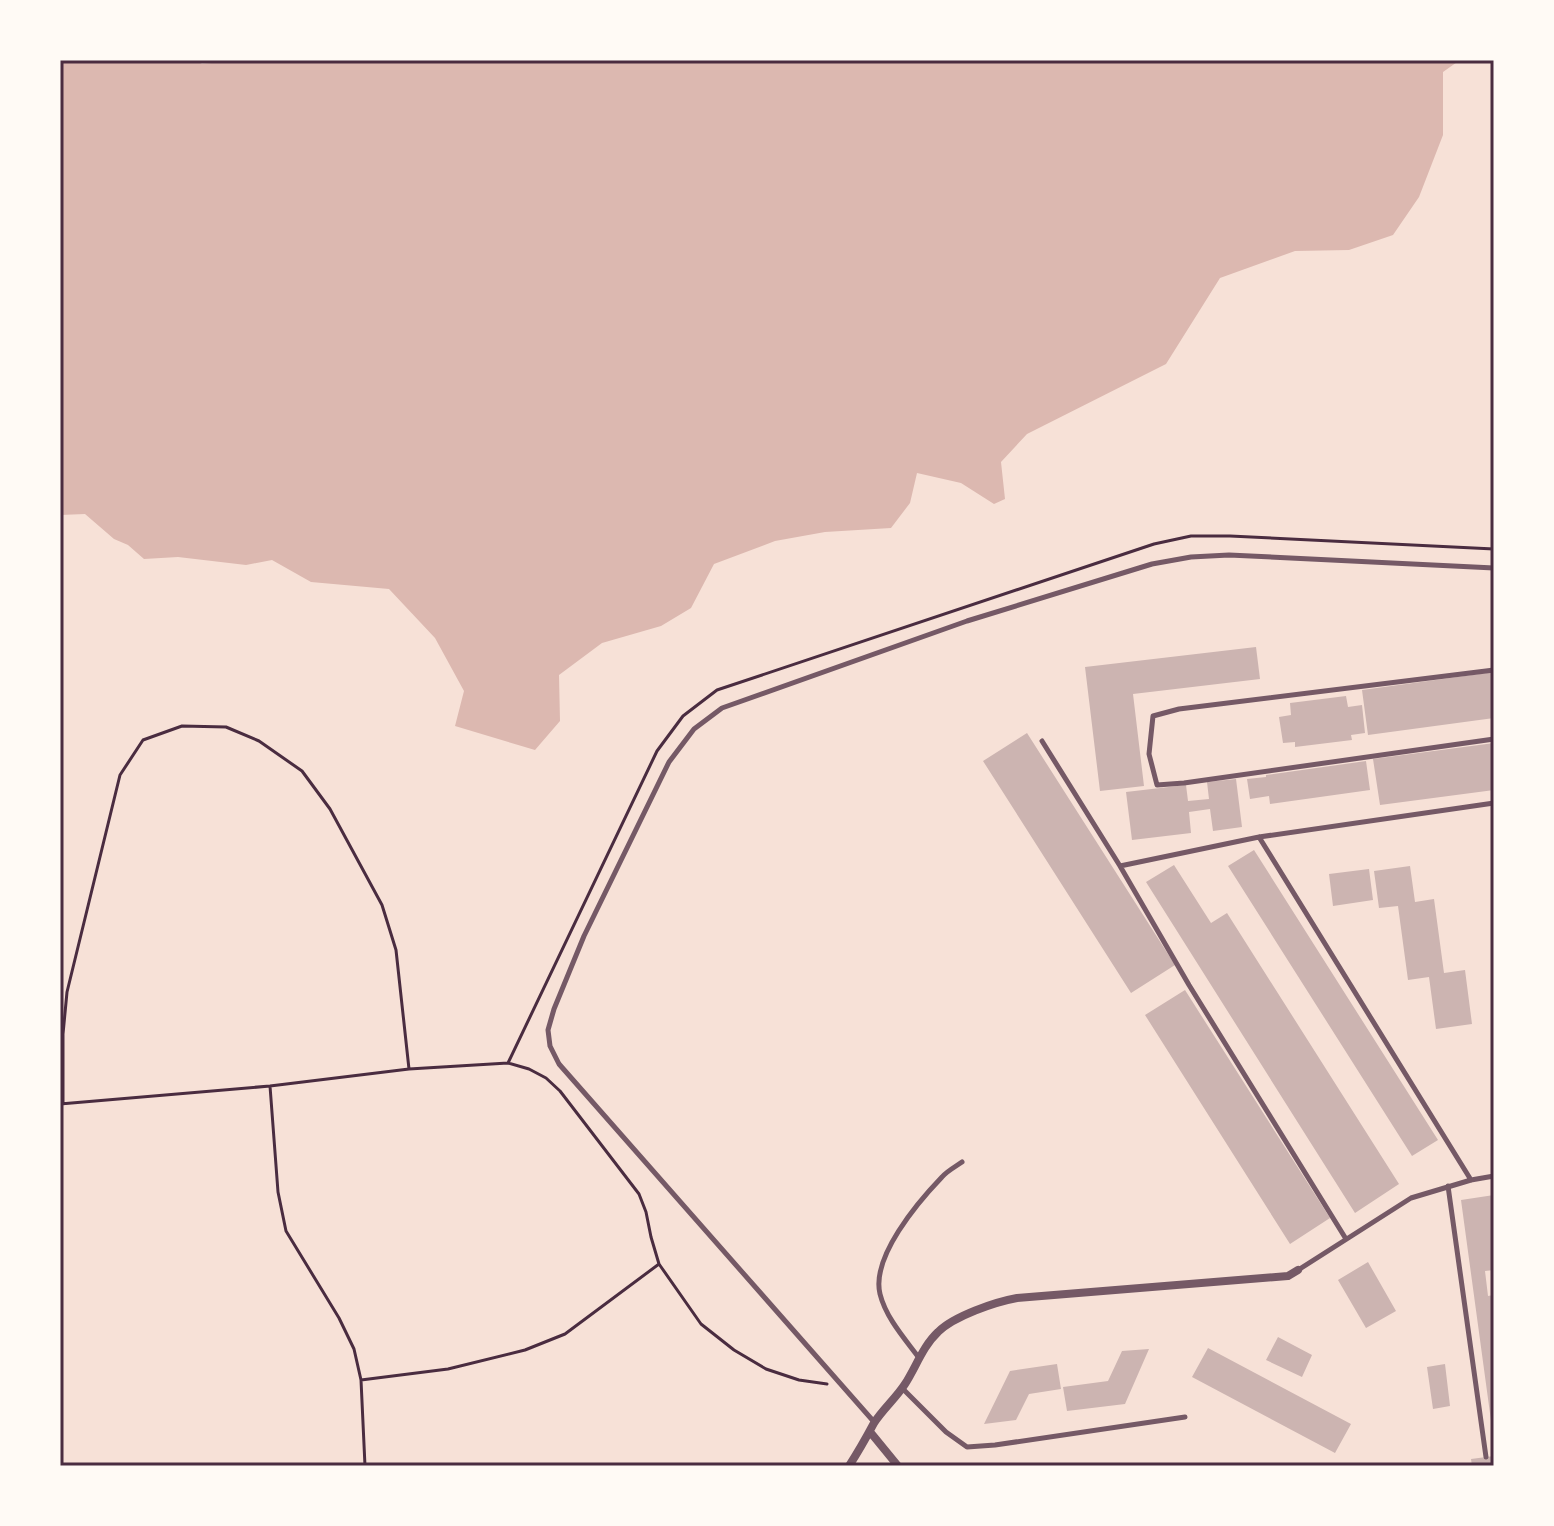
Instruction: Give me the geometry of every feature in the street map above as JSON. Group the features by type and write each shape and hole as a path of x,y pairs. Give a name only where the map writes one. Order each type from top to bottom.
{"street":[{"path":"849,1466 939,1331 996,1302 1288,1276 1298,1270"},
{"path":"871,1433 898,1466"}],"lane":[{"path":"875,1423 559,1064 550,1046 548,1030 554,1009 584,936 669,762 694,729 722,708 967,621 1152,564 1191,557 1229,555 1494,568"},
{"path":"1494,670 1179,709 1153,716 1149,754 1157,785 1494,739"},
{"path":"1042,741 1346,1239"},
{"path":"1120,866 1259,837 1494,803"},
{"path":"1259,837 1471,1180"},
{"path":"919,1358 885,1307 879,1292 880,1275 883,1262 901,1227 943,1175 962,1162"},
{"path":"1298,1270 1411,1198 1494,1176"},
{"path":"1448,1186 1486,1457"},
{"path":"902,1388 946,1432 967,1447 1185,1417"}],"path":[{"path":"508,1063 657,751 683,716 717,690 1154,544 1191,536 1494,549"},
{"path":"409,1069 396,950 382,905 330,809 302,771 259,741 226,727 182,726 143,740 120,775 67,992 62,1104 270,1086 409,1069 508,1063 529,1069 546,1078 560,1091 639,1194 659,1264 701,1324 734,1350 766,1369 799,1380 844,1387"},
{"path":"270,1086 278,1192 286,1231 339,1318 354,1349 361,1380 365,1466"},
{"path":"361,1380 448,1369 525,1350 565,1334 659,1264"}],"shaded area":[{"path":"60,60 195,60 202,64 223,60 1460,60 1443,72 1443,135 1419,197 1393,235 1349,250 1295,251 1220,278 1166,364 1027,434 1001,462 1005,499 994,504 961,483 917,473 910,503 891,528 825,532 775,541 714,564 691,608 661,626 602,643 559,675 560,721 535,750 455,726 464,691 435,638 389,589 311,582 272,560 246,565 178,557 144,559 85,514 60,515"}],"building":[{"path":"1256,647 1260,679 1133,694 1144,786 1100,791 1085,667"},
{"path":"1494,672 1494,718 1368,735 1362,690"},
{"path":"1346,696 1348,707 1362,705 1365,733 1351,735 1352,740 1295,747 1295,742 1283,743 1279,717 1291,715 1290,703"},
{"path":"1027,733 1175,965 1131,993 983,761"},
{"path":"1494,743 1494,790 1380,805 1373,759"},
{"path":"1366,761 1370,790 1270,804 1269,796 1250,799 1247,779"},
{"path":"1236,779 1242,827 1213,831 1210,809 1189,812 1191,833 1132,840 1126,792 1186,785 1188,801 1209,799 1207,782"},
{"path":"1254,850 1438,1140 1412,1156 1228,866"},
{"path":"1174,865 1211,923 1227,913 1399,1184 1355,1213 1146,882"},
{"path":"1410,866 1415,902 1434,899 1444,973 1465,970 1472,1024 1436,1029 1429,977 1408,980 1398,906 1379,908 1374,871"},
{"path":"1369,869 1373,900 1333,906 1329,874"},
{"path":"1185,990 1330,1218 1290,1244 1145,1015"},
{"path":"1494,1195 1494,1270 1485,1271 1488,1296 1494,1295 1492,1428 1461,1200"},
{"path":"1368,1262 1396,1311 1366,1328 1338,1280"},
{"path":"1278,1337 1312,1355 1302,1377 1266,1360"},
{"path":"1208,1348 1351,1424 1335,1453 1192,1377"},
{"path":"1149,1349 1125,1404 1067,1411 1063,1387 1108,1381 1122,1351"},
{"path":"1057,1364 1061,1389 1029,1394 1016,1420 984,1424 1010,1371"},
{"path":"1445,1364 1450,1406 1433,1409 1427,1367"},
{"path":"1494,1456 1494,1466 1472,1466 1471,1459"}]}
